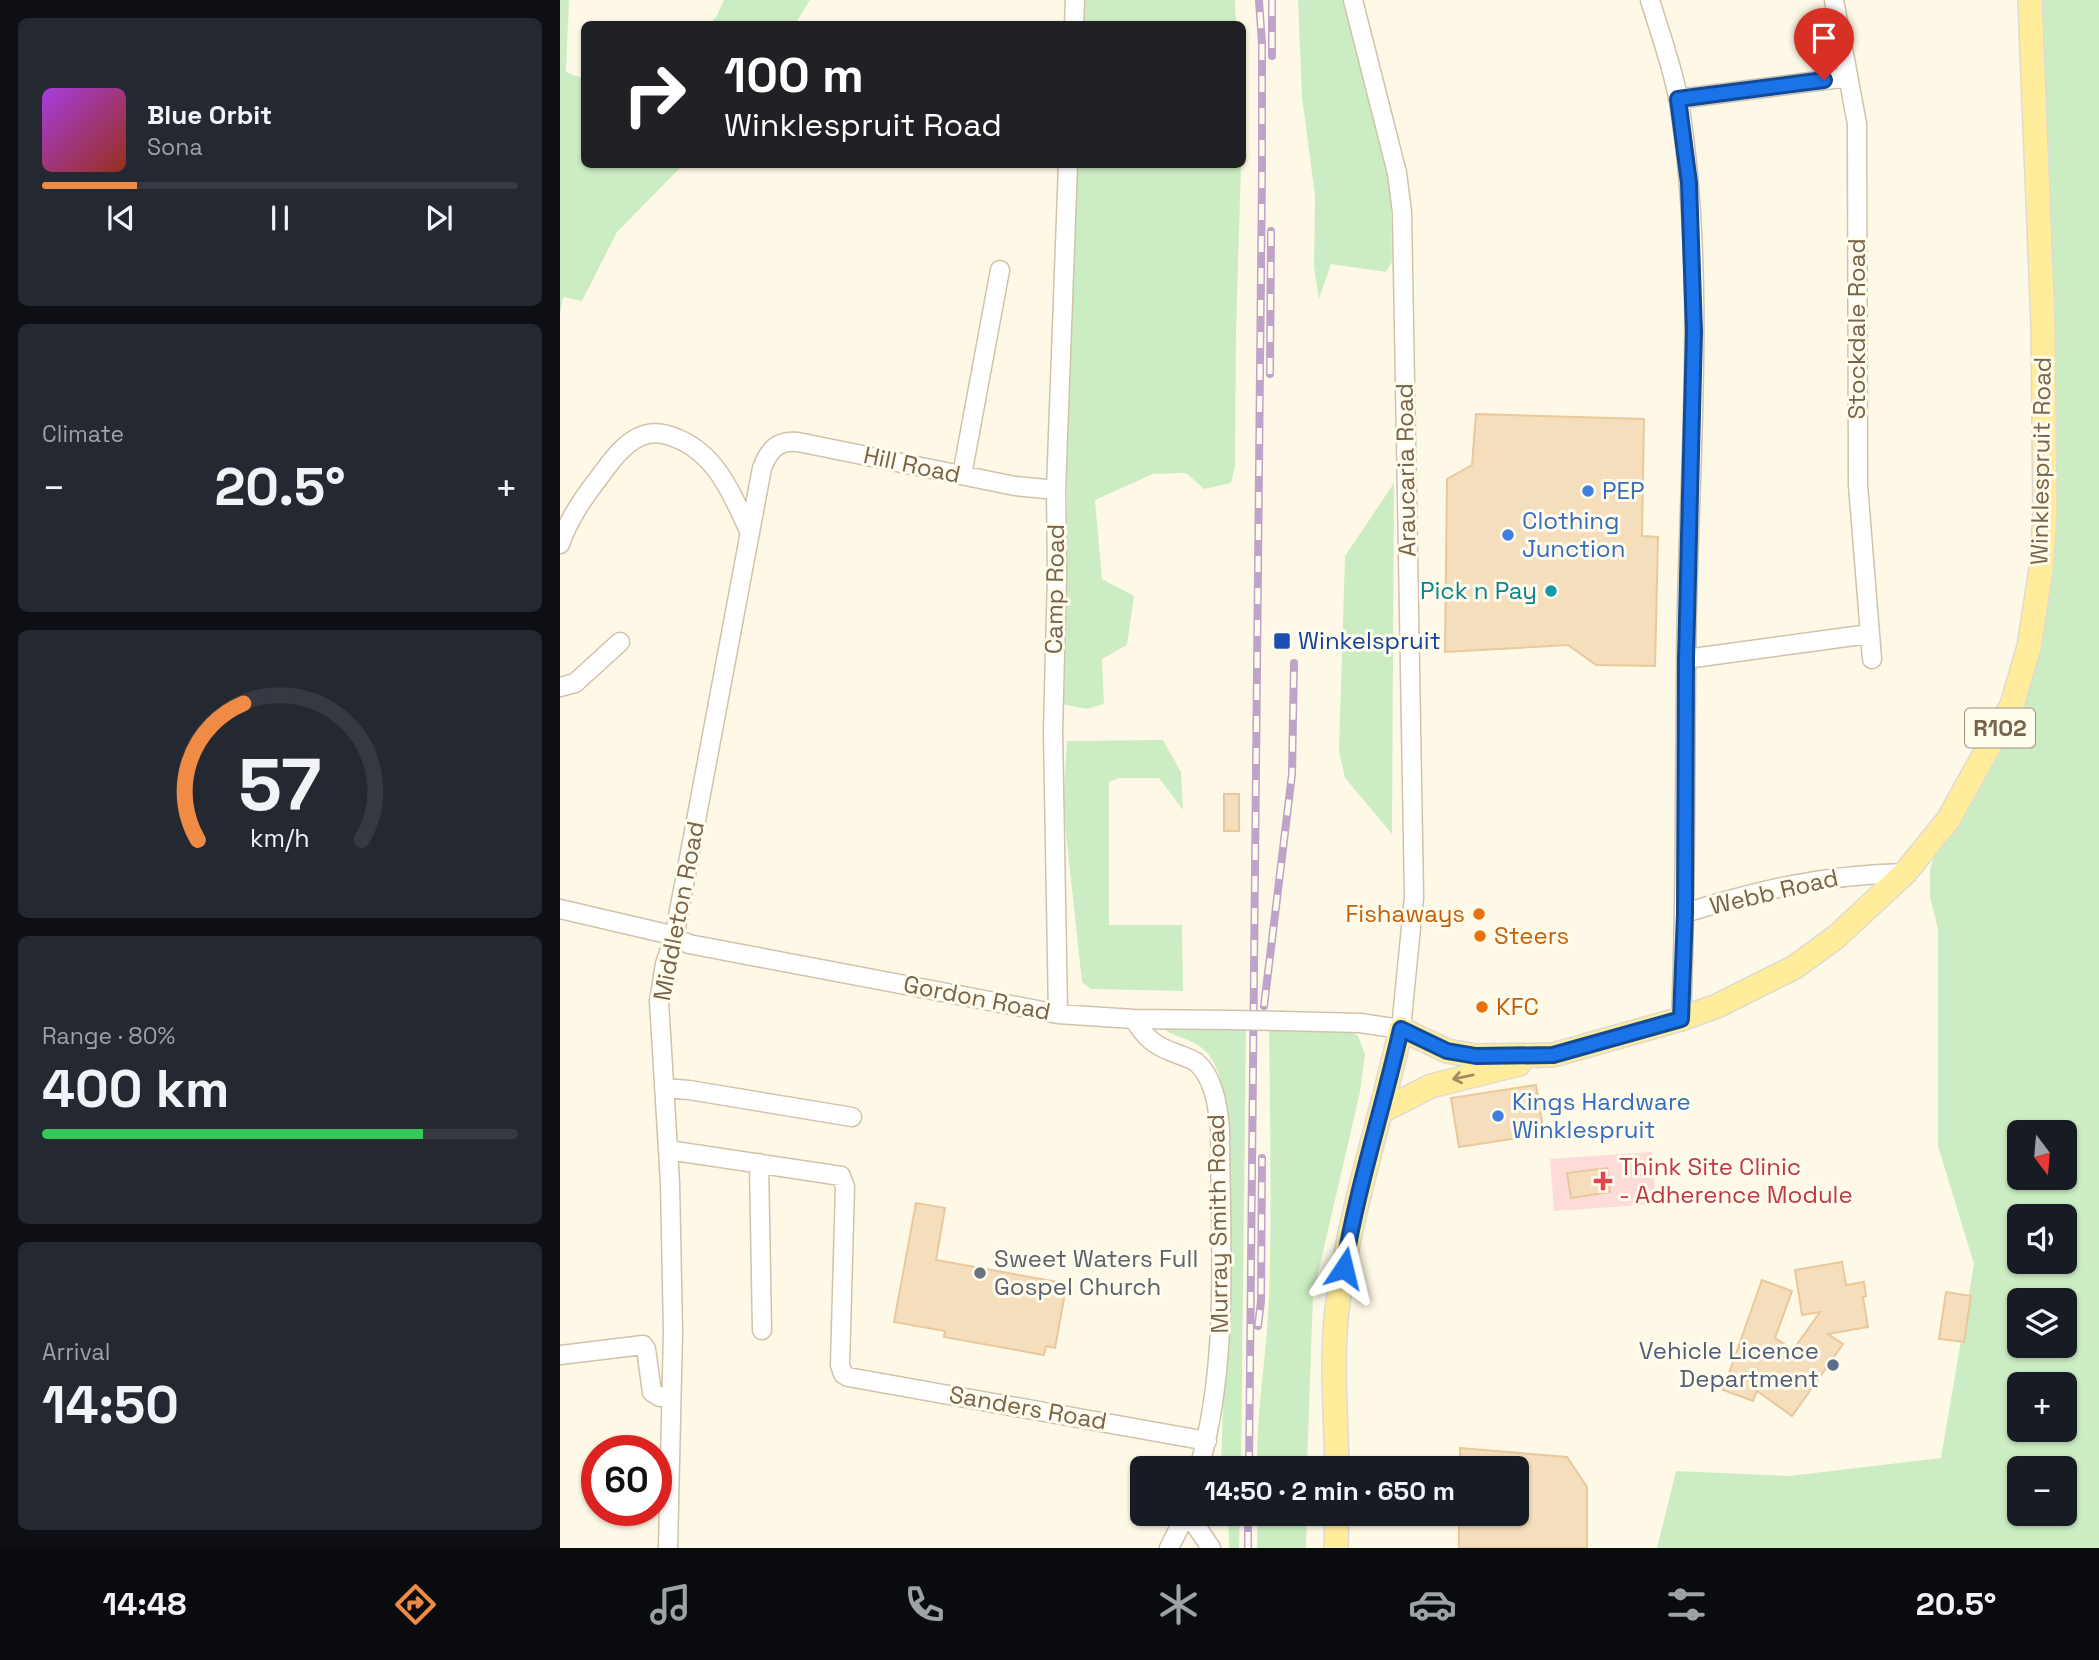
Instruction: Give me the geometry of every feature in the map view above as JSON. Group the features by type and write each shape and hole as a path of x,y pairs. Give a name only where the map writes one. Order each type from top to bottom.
{"main road":[{"name":"Winklespruit Road","path":"1401,1029 1447,1051 1476,1056 1553,1055 1681,1019 1739,996 1796,967 1836,937 1905,873 1948,820 2012,705 2029,647 2035,613 2045,516 2043,324 2030,0"},
{"path":"1337,1456 1337,1311 1357,1203 1401,1029"},
{"path":"1382,1111 1431,1086 1553,1055"},
{"path":"1336,1548 1337,1526"}],"street":[{"path":"1074,0 1074,21"},
{"name":"Araucaria Road","path":"1353,0 1397,173 1402,212 1414,897 1401,1029"},
{"path":"1650,0 1678,99 1689,183 1694,331 1681,1019"},
{"name":"Stockdale Road","path":"1834,0 1857,132 1858,485 1872,659"},
{"path":"1678,99 1848,77"},
{"name":"Camp Road","path":"1058,1014 1052,731 1057,575 1056,490 1068,168"},
{"path":"962,475 1000,270"},
{"path":"560,544 585,496 609,464 631,441 642,435 658,433 686,442 711,463 726,483 750,534"},
{"name":"Hill Road","path":"771,451 782,442 798,442 1015,486 1056,490"},
{"name":"Middleton Road","path":"668,1548 672,1318 668,1150 659,1001 665,964 674,938 762,468 771,451"},
{"path":"1686,659 1869,634"},
{"path":"560,687 575,683 620,642"},
{"name":"Webb Road","path":"1685,913 1795,883 1860,874 1905,873"},
{"name":"Gordon Road","path":"560,909 663,933 689,943 1058,1014 1133,1020 1360,1023 1401,1029"},
{"name":"Murray Smith Road","path":"1133,1020 1148,1040 1158,1047 1197,1063 1206,1074 1218,1107 1220,1338 1217,1382 1203,1456"},
{"path":"663,1088 852,1117"},
{"path":"668,1150 759,1163 762,1330"},
{"name":"Sanders Road","path":"759,1163 837,1174 843,1179 845,1187 840,1364 843,1374 1207,1441"},
{"path":"560,1355 643,1345 646,1349 652,1392 660,1397 671,1396"},
{"path":"1169,1548 1181,1526"},
{"path":"1195,1526 1211,1548"}],"shaded area":[{"name":"Think Site Clinic - Adherence Module","path":"1652,1152 1656,1204 1554,1211 1550,1159"}],"green space":[{"path":"560,0 569,0 566,72 581,78 581,168 680,168 617,232 582,301 563,297 560,315"},
{"path":"724,0 810,0 797,21 712,21"},
{"path":"1082,0 1235,0 1236,21 1081,21"},
{"path":"1298,0 1347,0 1391,186 1392,262 1386,272 1331,264 1319,299 1314,267 1315,196 1302,97"},
{"path":"2040,0 2099,0 2099,1548 1657,1548 1676,1471 1789,1476 1941,1458 1974,1264 1938,1146 1938,929 1930,897 1930,869 1938,845 2008,728 2042,646 2054,546"},
{"path":"1076,168 1241,168 1235,466 1231,483 1204,489 1186,473 1153,474 1095,500 1102,579 1134,596 1127,645 1102,659 1104,704 1087,709 1062,704 1067,579 1067,377"},
{"path":"1394,483 1392,834 1345,778 1339,751 1345,556"},
{"path":"1163,740 1181,772 1183,810 1159,778 1119,778 1109,782 1109,925 1182,925 1183,991 1091,989 1082,982 1063,806 1067,741"},
{"path":"1159,1024 1246,1025 1241,1456 1221,1456 1227,1142 1224,1093 1220,1077 1208,1054 1201,1047"},
{"path":"1269,1026 1343,1028 1358,1036 1365,1054 1360,1092 1313,1295 1307,1456 1257,1456 1269,1298"},
{"path":"1228,1526 1240,1526 1239,1548 1229,1548"},
{"path":"1258,1526 1307,1526 1306,1548 1257,1548"}],"building":[{"name":"Pick n Pay","path":"1476,414 1644,419 1642,536 1658,537 1655,666 1596,665 1568,645 1445,652 1447,479 1472,465"},
{"path":"1224,794 1239,794 1239,831 1224,831"},
{"name":"Kings Hardware Winklespruit","path":"1536,1085 1544,1134 1459,1147 1451,1098"},
{"path":"1607,1168 1610,1192 1571,1198 1567,1173"},
{"name":"Sweet Waters Full Gospel Church","path":"916,1203 945,1208 936,1260 1058,1282 1056,1291 1065,1293 1055,1348 1046,1346 1044,1355 944,1337 945,1331 894,1322"},
{"path":"1842,1262 1846,1285 1864,1282 1866,1296 1863,1297 1868,1327 1828,1334 1843,1344 1792,1416 1757,1391 1753,1401 1723,1390 1762,1280 1792,1291 1775,1338 1793,1350 1820,1312 1802,1315 1795,1270"},
{"path":"1946,1292 1971,1296 1964,1342 1939,1339"},
{"path":"1460,1448 1567,1457 1587,1487 1587,1548 1459,1548 1459,1526 1529,1526 1529,1456 1460,1456"}],"railway":[{"path":"1249,1456 1262,171 1262,44 1259,0"},
{"path":"1272,0 1272,56"},
{"path":"1270,374 1271,231"},
{"path":"1264,1006 1292,774 1294,663"},
{"path":"1258,1326 1261,1301 1262,1158"},
{"path":"1248,1526 1248,1548"}],"place":[{"name":"PEP","path":"1588,491"},
{"name":"Clothing Junction","path":"1508,535"},
{"name":"Pick n Pay","path":"1551,591"},
{"name":"Winkelspruit","path":"1282,641"},
{"name":"Fishaways","path":"1479,914"},
{"name":"Steers","path":"1480,936"},
{"name":"KFC","path":"1482,1007"},
{"name":"Kings Hardware Winklespruit","path":"1498,1116"},
{"name":"Think Site Clinic - Adherence Module","path":"1603,1181"},
{"name":"Sweet Waters Full Gospel Church","path":"980,1273"},
{"name":"Vehicle Licence Department","path":"1833,1365"}],"route":[{"path":"1344,1268 1357,1203 1401,1029 1447,1051 1476,1056 1553,1055 1681,1019 1694,331 1689,183 1678,99 1824,80"}]}
